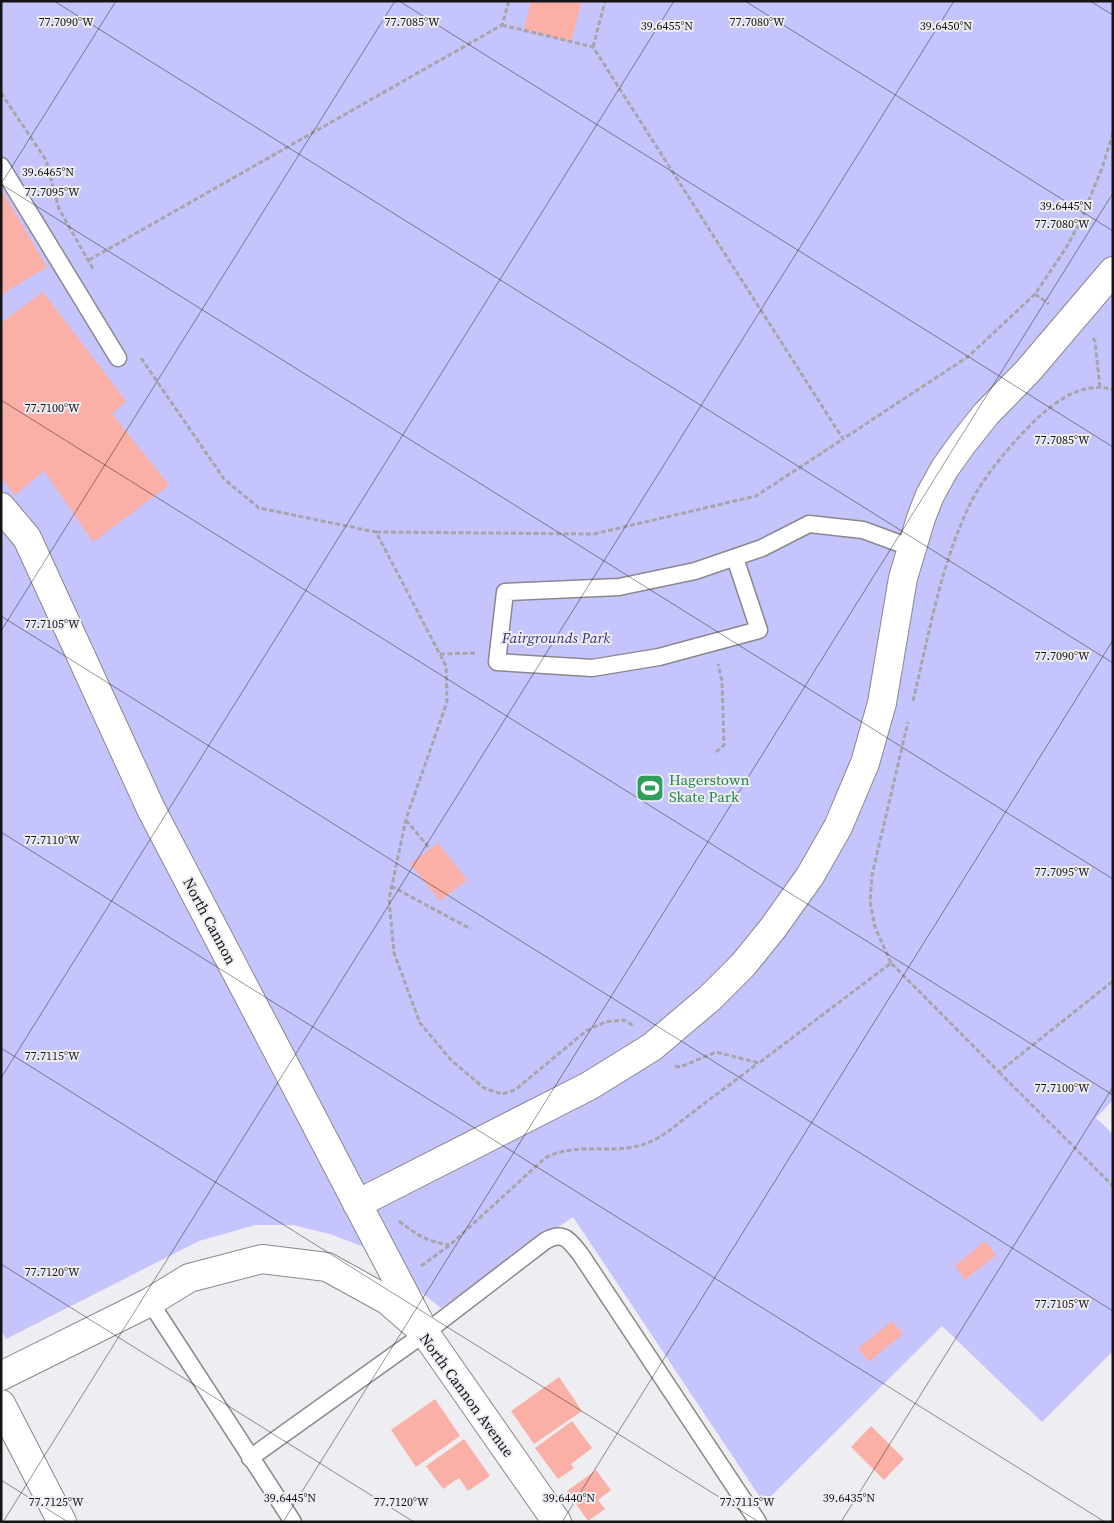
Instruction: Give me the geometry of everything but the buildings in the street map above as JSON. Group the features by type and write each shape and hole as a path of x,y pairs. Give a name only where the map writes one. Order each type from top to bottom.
{"street":[{"path":"366,1199 590,1086 652,1047 710,998 743,965 773,928 810,876 838,827 864,763 882,703 903,578 930,495 962,443 986,414 1028,371 1113,271"},
{"name":"North Cannon","path":"1,507 27,538 151,808 366,1199 425,1333"},
{"name":"North Cannon Avenue","path":"1,1376 150,1302 189,1278 262,1259 327,1267 387,1300 425,1333 557,1522"},
{"path":"1,1404 62,1522"}],"lane":[{"path":"1,166 118,358"},
{"path":"735,558 759,630 659,657 592,668 497,662 505,592 618,586 695,571 762,548 809,524 864,530 912,548"},
{"path":"250,1458 425,1333 545,1241 553,1236 562,1236 581,1255 758,1522"},
{"path":"150,1302 250,1458 294,1522"}],"path":[{"path":"89,260 502,25 510,1"},
{"path":"593,47 605,1"},
{"path":"502,25 593,47 843,440"},
{"path":"1,92 46,160 59,209 89,260 96,276"},
{"path":"140,356 224,479 259,508 376,532 594,534 756,496 969,356 1035,294 1061,255 1080,222 1102,168 1113,132"},
{"path":"913,703 945,567 970,503 1010,447 1053,404 1073,393 1086,389 1113,390"},
{"path":"376,532 446,666 448,702 406,820 389,899 394,953 420,1023 451,1060 484,1088 502,1094 515,1090 586,1032 605,1022 624,1020 637,1028 668,1064 680,1067 716,1052 759,1062"},
{"path":"714,642 722,681 724,745 716,752"},
{"path":"440,654 498,652"},
{"path":"908,722 872,875 870,902 875,928 891,964 1113,1186"},
{"path":"406,820 430,849"},
{"path":"392,886 471,930"},
{"path":"418,1268 450,1245 545,1158 555,1152 568,1149 630,1147 650,1142 667,1132 891,964"},
{"path":"999,1072 1113,980"},
{"path":"366,1199 419,1236 433,1242 450,1245"}],"green space":[{"name":"Fairgrounds Park","path":"1,1 1113,1 1113,1100 1096,1118 1113,1134 1113,1351 1042,1422 942,1326 764,1503 573,1217 441,1308 364,1247 330,1234 293,1225 255,1225 199,1241 6,1339 1,1329"}],"place":[{"name":"Hagerstown Skate Park","path":"650,788"}]}
